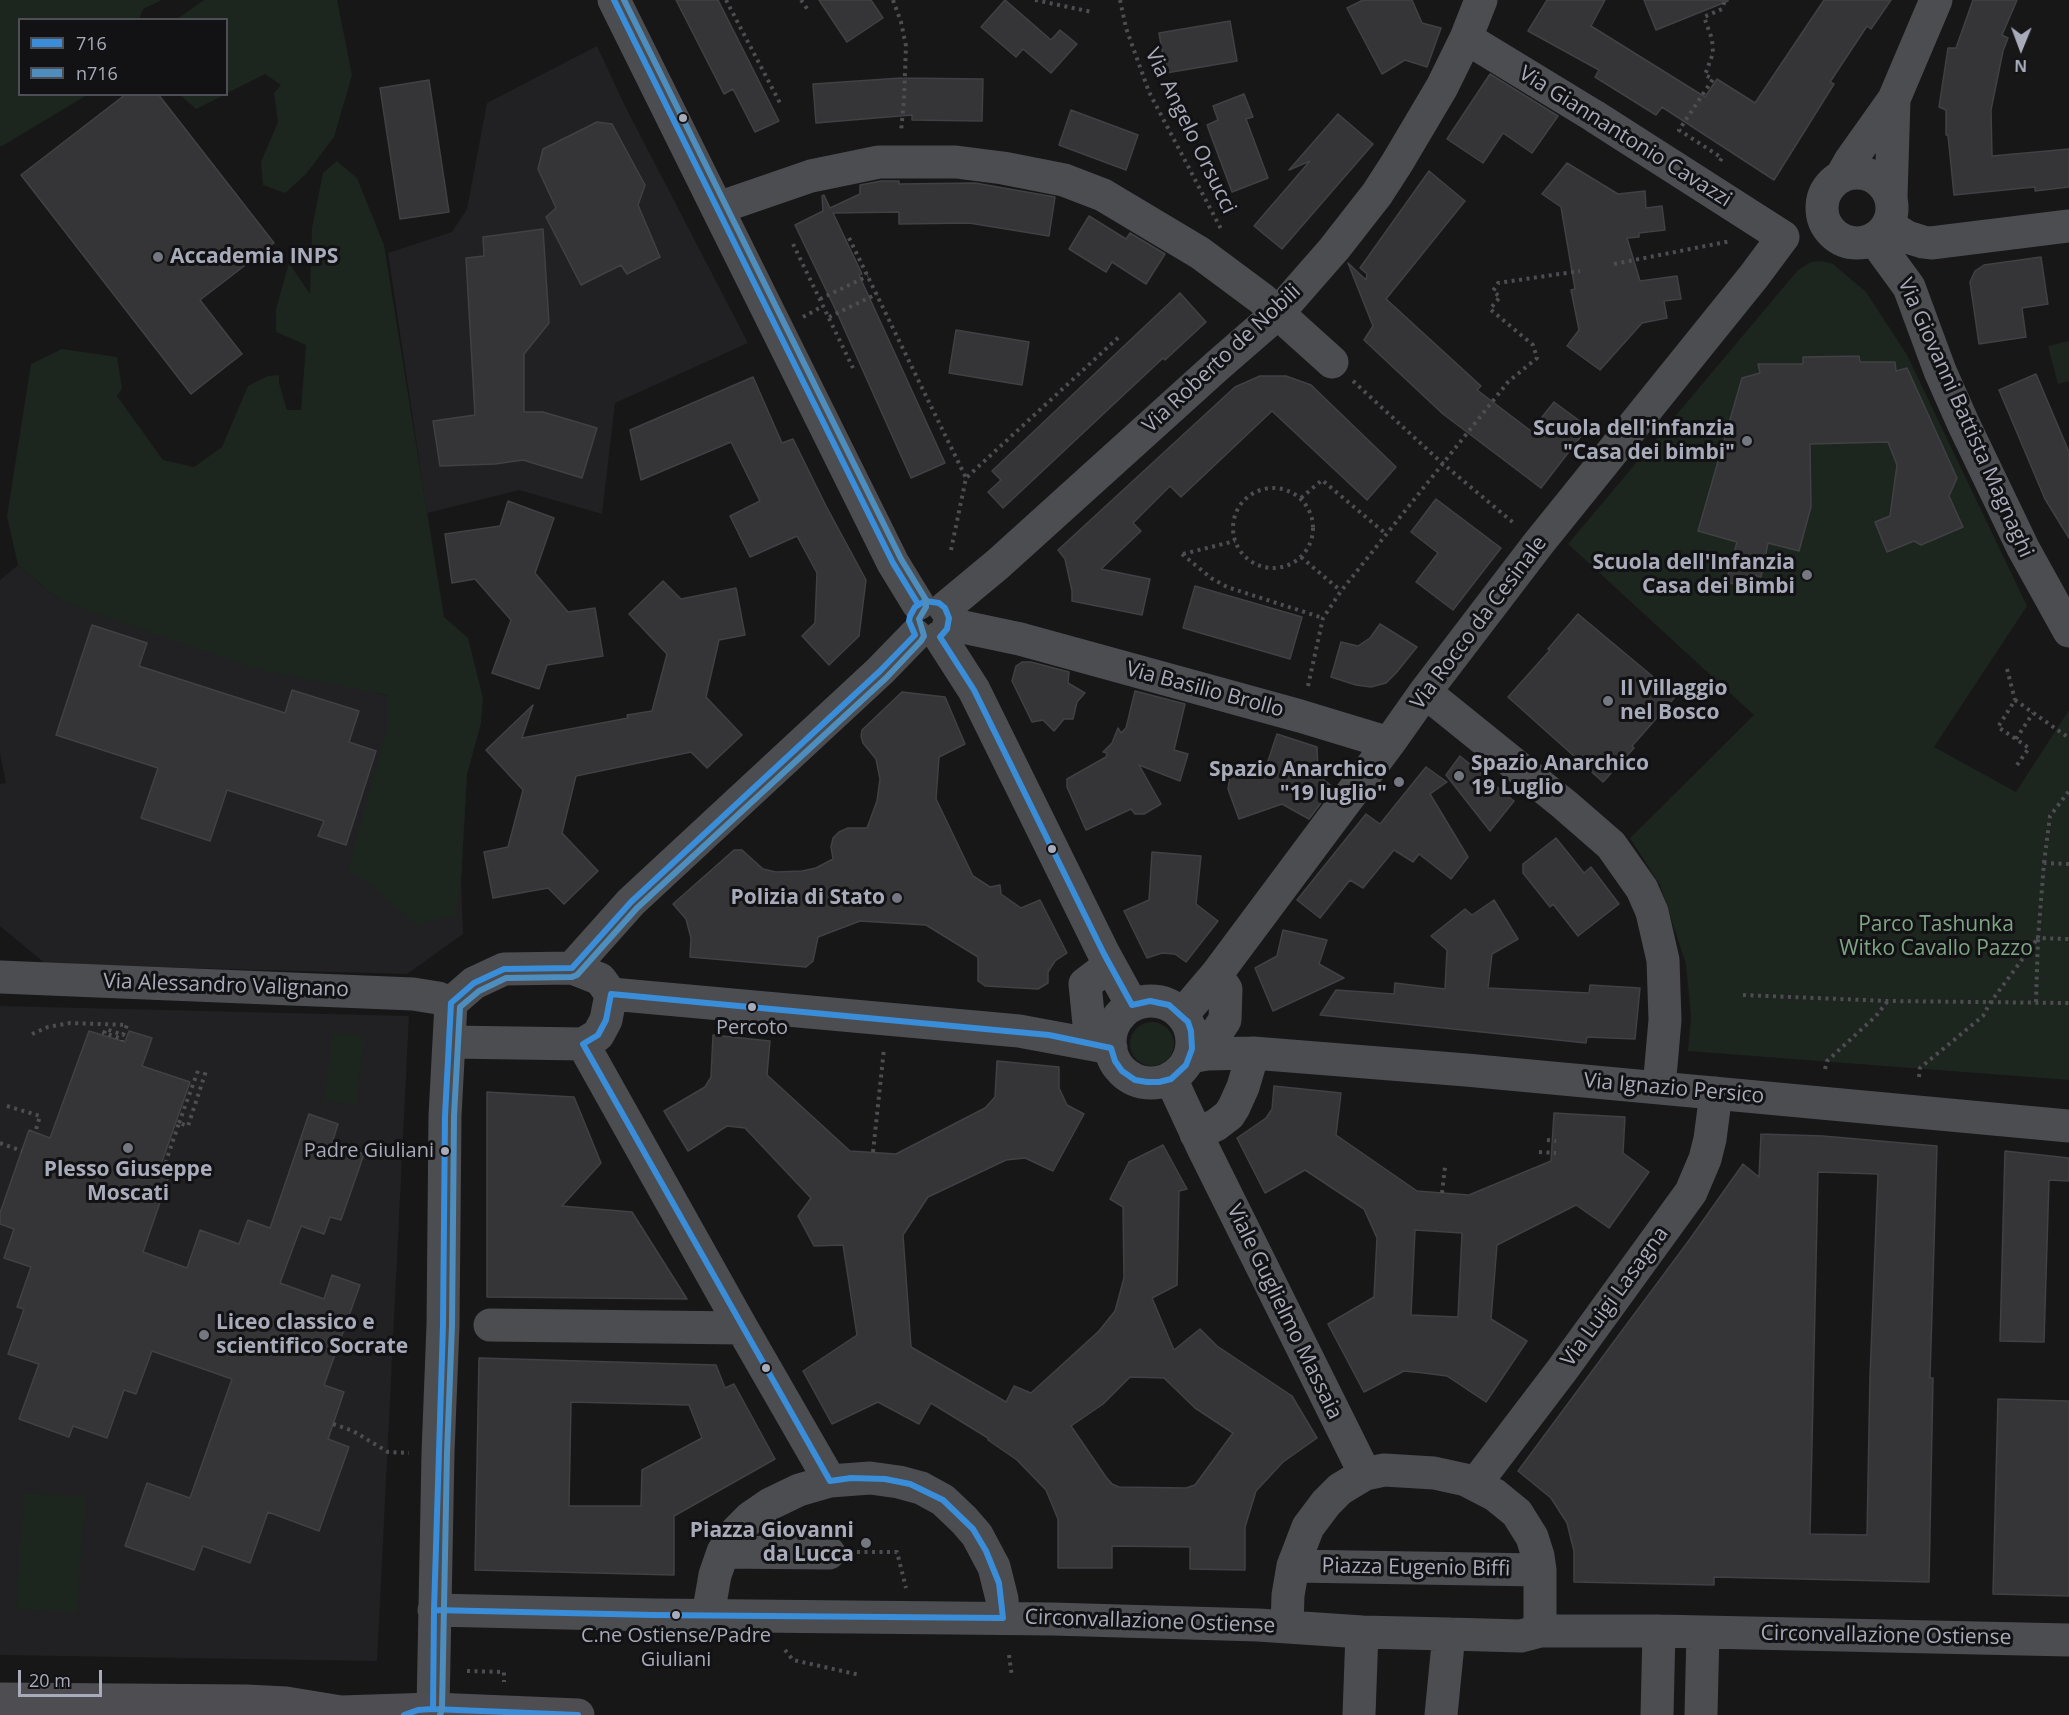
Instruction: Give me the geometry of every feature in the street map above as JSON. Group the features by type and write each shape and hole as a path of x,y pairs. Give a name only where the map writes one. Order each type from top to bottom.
{"main road":[{"path":"0,1699 272,1702 339,1714 578,1715"}],"street":[{"path":"614,0 893,563 933,622 974,690 1095,936 1132,1005"},
{"name":"Via Roberto de Nobili","path":"572,969 631,902 933,622 1278,313 1334,249 1377,194 1442,87 1466,38 1480,0"},
{"path":"1841,177 1894,99 1936,0"},
{"name":"Via Giannantonio Cavazzi","path":"1466,38 1783,237"},
{"path":"1884,220 1883,184 1869,175 1852,173 1841,177 1830,186 1823,200 1822,209 1826,223 1832,232 1846,242 1863,243 1884,220 1894,99"},
{"path":"718,208 811,176 879,162 956,162 1032,173 1082,186 1125,207 1200,253 1278,313 1332,362"},
{"path":"1884,220 1907,237 1931,243 2069,226"},
{"name":"Via Giovanni Battista Magnaghi","path":"1884,220 1940,371 1964,423 2023,548 2064,609"},
{"path":"1783,237 1826,223"},
{"name":"Via Rocco da Cesinale","path":"1182,1015 1216,975 1425,692 1538,544 1783,237"},
{"name":"Via Basilio Brollo","path":"933,622 1020,639 1300,716 1389,743"},
{"path":"1425,692 1611,844 1642,890 1652,912 1663,960 1665,1020 1659,1088"},
{"path":"1110,965 1085,984 1101,1046 1119,1068 1130,1077 1152,1083 1184,1061 1217,1032 1225,1020 1226,989 1216,975"},
{"path":"429,1713 443,1325 445,1116 451,1003 474,983 504,969 572,969 600,979 611,994 606,1020 598,1035 583,1044 450,1042"},
{"name":"Via Alessandro Valignano","path":"0,977 413,994 438,998 451,1003"},
{"path":"611,994 888,1018 1049,1035 1101,1046"},
{"path":"1101,1046 1113,1025 1132,1005 1159,1002 1169,1005 1182,1015 1191,1031 1184,1061"},
{"path":"583,1044 830,1480"},
{"name":"Via Ignazio Persico","path":"1184,1061 1216,1053 1265,1054 1466,1070 2069,1126"},
{"path":"1200,1142 1234,1107 1243,1087 1265,1054"},
{"name":"Viale Guglielmo Massaia","path":"1184,1061 1200,1142 1365,1474"},
{"name":"Via Luigi Lasagna","path":"1476,1484 1691,1192 1705,1159 1716,1093"},
{"path":"490,1325 742,1328"},
{"name":"Piazza Eugenio Biffi","path":"1287,1626 1288,1595 1293,1566 1303,1537 1316,1515 1335,1492 1365,1474 1384,1470 1434,1473 1476,1484 1508,1504 1522,1520 1536,1546 1540,1570 1540,1631"},
{"path":"708,1615 715,1575 723,1552 737,1531 757,1512 783,1497 830,1480 851,1478 885,1479 910,1484 943,1500 973,1529 986,1551 999,1583 1003,1618"},
{"path":"723,1552 829,1552"},
{"name":"Piazza Eugenio Biffi","path":"1293,1566 1540,1570"},
{"name":"Circonvallazione Ostiense","path":"434,1610 1003,1618 1287,1626 1362,1632 1521,1636 1540,1631 1659,1631 2069,1640"},
{"path":"1657,1715 1659,1631"},
{"path":"1359,1715 1362,1632"},
{"path":"1701,1715 1703,1632"},
{"path":"1441,1715 1449,1634"}],"path":[{"path":"726,0 781,105"},
{"path":"801,0 808,10"},
{"path":"893,0 906,46 900,140"},
{"path":"1035,0 1092,12"},
{"name":"Via Angelo Orsucci","path":"1120,0 1126,27 1149,92 1223,233"},
{"path":"1704,187 1722,158 1679,130 1713,79 1705,75 1713,53 1712,39 1704,17 1722,9 1725,0"},
{"path":"849,238 966,478"},
{"path":"1614,264 1725,242"},
{"path":"793,244 853,368"},
{"path":"1300,716 1323,618 1341,591 1508,382 1537,358 1533,345 1490,309 1500,297 1493,291 1498,283 1580,271"},
{"path":"820,299 868,276"},
{"path":"829,317 877,294"},
{"path":"812,312 823,306"},
{"path":"951,550 966,478 1121,335"},
{"path":"1332,362 1442,463 1517,526"},
{"path":"1301,498 1322,480 1386,534"},
{"path":"1277,488 1290,491 1301,498 1309,509 1313,522 1313,535 1309,547 1290,565 1276,568 1263,567 1251,562 1241,552 1235,541 1233,527 1235,514 1242,502 1252,494 1264,489 1277,488"},
{"path":"1235,541 1182,554 1211,578 1227,587 1323,618"},
{"path":"1301,557 1341,591"},
{"path":"2007,669 2015,700 2069,738"},
{"path":"2015,700 1998,727 2029,748 2017,765"},
{"path":"2016,739 2034,713"},
{"path":"2036,1002 2038,938 2050,816 2069,791"},
{"path":"2044,863 2069,864"},
{"path":"2038,938 2069,939"},
{"path":"1919,1077 1920,1068 1983,1017 1990,1003 2038,938"},
{"path":"1743,995 1887,1001 2069,1003"},
{"path":"1825,1069 1827,1061 1876,1017 1887,1001"},
{"path":"873,1152 888,1018"},
{"path":"32,1034 48,1027 70,1023 128,1025 123,1035 106,1029 104,1033 122,1039 122,1041"},
{"path":"163,1170 199,1068"},
{"path":"178,1123 188,1126 206,1071"},
{"path":"7,1106 40,1116 35,1132"},
{"path":"1547,1140 1556,1141"},
{"path":"0,1143 22,1150"},
{"path":"1539,1152 1556,1153"},
{"path":"1442,1193 1445,1167"},
{"path":"333,1424 353,1431 388,1452"},
{"path":"829,1552 897,1552"},
{"path":"785,1650 793,1660 860,1675"},
{"path":"1009,1655 1012,1677"},
{"path":"467,1671 504,1672 504,1692"}],"shaded area":[{"path":"597,46 625,106 748,343 615,403 602,514 519,490 427,513 388,253 452,232 467,209 487,103"},
{"path":"18,565 60,601 481,723 467,774 461,880 463,934 407,974 46,964 0,926 0,784 6,783 0,753 0,580"},
{"name":"Liceo classico e scientifico Socrate","path":"0,1006 409,1016 377,1661 0,1655"}],"green space":[{"path":"0,0 162,0 143,9 139,18 18,18 18,96 85,96 0,146"},
{"path":"204,0 337,0 352,75 334,137 306,174 285,193 263,185 261,162 278,122 274,93 281,85 265,74 228,92 228,18 178,18"},
{"path":"181,96 222,96 196,109"},
{"path":"337,161 357,178 384,245 444,617 468,638 483,698 481,723 467,774 461,880 455,916 416,925 372,886 348,870 388,724 387,695 259,670 60,601 18,565 7,516 31,364 62,349 117,357 122,388 117,396 163,460 194,467 222,447 248,386 268,376 279,375 287,410 301,410 306,345 276,332 276,309 289,263 310,294 312,228 323,173"},
{"name":"Parco Tashunka Witko Cavallo Pazzo","path":"1822,261 1833,264 1866,292 1907,355 2027,606 1934,747 2016,792 2069,710 2069,1080 1688,1051 1691,1017 1686,964 1660,885 1630,838 1754,715 1568,544 1798,270 1811,262","holes":["1859,356 1860,362 1894,362 1896,371 1907,369 1957,477 1949,496 1962,527 1921,545 1914,541 1887,551 1876,523 1890,516 1897,465 1876,412 1785,419 1793,509 1810,513 1799,551 1768,543 1761,576 1754,575 1750,587 1726,582 1737,542 1699,530 1742,378 1760,373 1758,364 1803,364 1803,357"]},
{"path":"2069,341 2069,381 2058,384 2048,346"},
{"path":"1152,1022 1161,1023 1168,1028 1173,1035 1173,1053 1168,1060 1161,1065 1152,1066 1143,1065 1136,1060 1131,1053 1130,1044 1131,1035 1136,1028 1143,1023"},
{"path":"333,1033 365,1037 355,1105 324,1101"},
{"path":"24,1493 85,1497 77,1613 16,1609"}],"building":[{"path":"676,0 718,0 779,121 755,132 733,89 724,94"},
{"path":"819,0 871,0 883,18 847,42"},
{"path":"1005,0 1051,40 1060,30 1077,44 1051,73 1023,49 1016,57 981,27"},
{"path":"1363,0 1412,0 1422,23 1441,28 1427,67 1405,60 1382,74 1347,8"},
{"path":"1547,0 1605,0 1591,26 1705,97 1717,79 1755,103 1824,0 1891,0 1871,29 1867,26 1830,82 1834,84 1774,180 1662,107 1656,115 1595,77 1599,70 1528,31"},
{"path":"1644,0 1728,0 1728,1 1656,30"},
{"path":"1973,0 2017,0 2002,35 2008,38 2003,51 1991,110 1992,156 2069,149 2069,187 2035,191 2035,187 1954,195 1948,135 1946,135 1946,110 1939,107 1948,48 1956,48"},
{"path":"1230,21 1237,61 1166,73 1159,33"},
{"path":"1490,74 1558,116 1532,153 1503,133 1483,163 1447,139"},
{"path":"901,78 983,79 982,121 912,120 912,115 816,123 813,84"},
{"path":"429,80 449,212 400,219 380,88"},
{"path":"1244,94 1253,117 1246,119 1268,178 1232,192 1207,125 1218,120 1213,106"},
{"path":"123,96 160,96 274,243 200,300 242,354 191,394 21,175"},
{"path":"1071,110 1138,135 1126,170 1059,145"},
{"path":"1338,114 1373,144 1282,249 1254,226 1310,161 1289,170"},
{"path":"597,122 612,124 645,185 638,205 660,257 627,274 621,265 581,285 546,217 556,208 538,169 543,149"},
{"path":"1567,163 1618,194 1645,191 1646,208 1662,206 1665,230 1639,233 1639,237 1627,238 1640,281 1677,276 1681,299 1664,301 1667,318 1642,323 1600,370 1567,346 1579,330 1571,290 1575,289 1561,207 1542,194"},
{"path":"1429,171 1465,201 1386,299 1481,386 1477,390 1531,431 1554,402 1588,427 1541,488 1443,414 1364,340 1373,326 1348,263 1366,280 1367,274 1360,268"},
{"path":"881,181 899,181 899,184 975,183 1055,197 1049,236 969,223 899,224 899,212 833,213 945,463 911,478 795,225 823,211 822,196 824,195 830,208 860,194 860,185"},
{"path":"1089,216 1126,239 1130,233 1165,254 1146,284 1112,262 1106,272 1069,249"},
{"path":"543,229 549,323 524,354 524,412 543,412 597,428 582,478 523,460 495,464 440,466 433,421 475,415 466,258 484,256 483,237"},
{"path":"2041,257 2048,304 2022,308 2026,337 1979,344 1970,282 1975,271 1984,265"},
{"path":"1180,293 1206,322 1165,360 1163,358 1003,508 988,492 1001,480 992,471"},
{"path":"956,330 1029,342 1022,385 949,373"},
{"path":"1859,356 1860,362 1895,362 1896,371 1907,368 1957,478 1949,496 1963,527 1921,545 1914,541 1887,552 1875,522 1890,516 1897,465 1888,442 1810,444 1811,507 1799,551 1768,543 1761,577 1754,575 1750,588 1726,582 1737,542 1698,531 1742,378 1760,373 1758,364 1803,364 1803,357"},
{"path":"2036,374 2069,452 2069,538 2045,499 1999,390"},
{"path":"1260,376 1286,376 1311,385 1396,467 1367,500 1272,411 1181,497 1170,486 1133,523 1141,531 1101,569 1150,579 1142,615 1072,601 1065,559 1058,550 1235,387"},
{"path":"753,377 782,443 793,439 866,580 859,636 829,665 802,636 815,623 817,573 797,536 750,557 730,516 760,501 731,442 641,480 630,430"},
{"path":"1436,499 1501,548 1453,610 1416,582 1438,553 1411,532"},
{"path":"508,501 554,518 535,573 568,612 595,608 603,656 547,665 539,689 492,673 511,620 475,579 452,583 445,534 500,526"},
{"path":"663,581 681,599 736,588 745,635 719,640 706,697 742,735 707,768 691,752 576,776 562,833 598,871 564,904 548,888 493,898 484,852 508,847 523,790 486,750 533,705 522,738 628,718 627,715 652,711 667,654 629,614"},
{"path":"1195,586 1302,617 1290,659 1183,628"},
{"path":"1578,614 1676,696 1603,782 1508,697 1550,650 1548,649"},
{"path":"1380,624 1417,647 1396,673 1386,683 1371,687 1331,677 1341,642 1358,646 1370,638"},
{"path":"92,625 147,643 139,666 285,713 292,690 359,711 349,742 376,751 346,845 318,836 324,821 227,790 210,841 141,818 158,768 56,735"},
{"path":"1022,662 1031,662 1069,672 1068,683 1085,693 1077,702 1073,719 1064,719 1054,731 1043,720 1032,722 1012,681 1016,666"},
{"path":"1135,691 1185,704 1174,750 1188,754 1180,781 1139,765 1161,804 1144,814 1135,814 1131,809 1086,830 1067,787 1067,779 1106,757 1107,753 1103,752 1112,743 1118,728 1121,733 1126,728"},
{"path":"902,692 945,697 965,744 939,757 936,799 973,876 990,887 1000,885 1001,894 1021,908 1040,900 1067,953 1055,961 1048,972 1048,983 1038,989 985,986 978,981 978,957 926,925 860,921 818,937 813,961 806,967 690,957 691,938 686,919 673,904 734,850 742,850 763,869 776,872 802,871 816,868 833,859 831,847 833,838 839,832 848,828 867,828 877,801 880,779 876,759 863,743 862,730"},
{"path":"1277,734 1317,747 1318,771 1333,787 1309,819 1282,804 1239,819 1228,789 1230,776 1267,764"},
{"path":"1460,756 1514,801 1490,831 1446,775"},
{"path":"1426,767 1447,782 1430,794 1468,857 1451,879 1419,854 1413,862 1394,850 1363,888 1350,880 1320,918 1297,900 1366,814 1380,824"},
{"path":"1556,838 1584,873 1591,867 1619,904 1578,936 1553,904 1550,907 1523,873 1523,864"},
{"path":"1152,852 1201,856 1196,904 1218,921 1186,962 1175,954 1162,953 1147,958 1124,911 1149,900"},
{"path":"1494,900 1518,939 1492,954 1488,988 1589,993 1590,985 1640,988 1635,1039 1587,1037 1586,1043 1320,1015 1336,990 1394,994 1395,983 1445,989 1447,950 1431,936 1465,909 1472,915"},
{"path":"1283,930 1327,940 1319,964 1344,978 1273,1011 1255,968 1277,956"},
{"path":"89,1031 125,1042 129,1031 152,1038 142,1066 190,1082 158,1173 169,1176 143,1252 187,1268 200,1230 239,1244 248,1220 270,1228 309,1114 338,1124 332,1143 364,1154 341,1220 330,1217 324,1234 301,1226 280,1283 324,1299 332,1275 360,1285 324,1385 344,1392 328,1439 349,1447 319,1531 268,1512 250,1563 203,1546 194,1570 125,1546 147,1483 190,1498 232,1379 152,1351 136,1394 124,1390 107,1438 73,1426 69,1437 19,1419 39,1364 8,1354 24,1309 17,1307 31,1267 4,1258 14,1229 0,1224 0,1213 29,1130 50,1138"},
{"path":"713,1035 770,1041 767,1075 850,1151 896,1154 985,1108 995,1097 997,1061 1059,1067 1059,1088 1067,1105 1084,1114 1053,1171 1025,1158 1006,1160 928,1197 903,1235 911,1347 1006,1402 1014,1386 1031,1393 1099,1331 1115,1311 1124,1278 1123,1207 1110,1199 1129,1162 1163,1145 1187,1189 1179,1191 1177,1285 1152,1298 1174,1350 1200,1329 1217,1346 1292,1396 1317,1438 1283,1462 1256,1491 1245,1527 1245,1570 1190,1569 1190,1547 1112,1546 1112,1568 1058,1568 1058,1519 1046,1490 1017,1460 988,1438 931,1403 919,1424 878,1402 832,1424 803,1371 857,1335 843,1245 814,1246 798,1216 811,1198 745,1128 727,1126 688,1151 664,1111 705,1087 711,1077","holes":["1130,1377 1164,1378 1195,1408 1233,1433 1195,1485 1186,1488 1119,1487 1112,1484 1071,1426 1103,1404"]},
{"path":"1274,1086 1341,1093 1336,1135 1417,1191 1469,1195 1551,1161 1554,1113 1625,1117 1623,1153 1649,1172 1609,1228 1576,1205 1497,1245 1491,1319 1527,1341 1486,1402 1447,1376 1404,1371 1364,1392 1328,1324 1374,1297 1377,1238 1364,1209 1305,1170 1265,1193 1237,1138 1266,1118 1272,1109","holes":["1415,1230 1462,1233 1458,1317 1411,1315"]},
{"path":"487,1092 574,1097 601,1163 562,1206 632,1212 687,1299 487,1297"},
{"path":"1761,1134 1823,1136 1937,1146 1930,1378 1933,1378 1929,1582 1714,1577 1714,1585 1574,1582 1574,1551 1567,1523 1551,1498 1518,1471 1743,1164 1759,1177","holes":["1818,1172 1878,1174 1870,1377 1867,1535 1810,1534"]},
{"path":"2005,1151 2069,1158 2069,1181 2049,1180 2044,1342 2000,1341"},
{"path":"479,1358 716,1365 725,1388 734,1384 775,1459 674,1516 674,1575 475,1570","holes":["571,1402 689,1405 702,1438 642,1470 641,1506 569,1506"]},
{"path":"1998,1399 2069,1401 2069,1596 1993,1594"}],"transit line":[{"name":"716","path":"614,0 893,563 918,604"},
{"name":"n716","path":"440,1715 442,1709 452,1325 454,1116 460,1007 479,991 506,978 577,975 637,908 886,678 924,636 919,619 926,607 926,600 901,559 624,0"},
{"name":"716","path":"925,601 939,603 945,608 949,618 947,629 940,637 974,690 1104,954 1132,1005 1150,1001 1169,1005 1188,1022 1192,1049 1186,1065 1171,1079 1147,1082 1135,1080 1122,1071 1115,1061 1111,1048 1049,1035 611,994 606,1020 598,1035 583,1044 830,1481 851,1478 885,1479 910,1484 943,1500 973,1529 986,1551 999,1583 1003,1618 653,1615 434,1610 443,1325 445,1116 451,1003 474,983 504,969 572,968 631,902 880,671 915,635 909,621 910,616 915,607 925,601"},
{"name":"716","path":"433,1709 434,1610"},
{"name":"716","path":"404,1715 418,1710 433,1709 578,1715"}],"place":[{"name":"Accademia INPS","path":"158,257"},
{"name":"Scuola dell'infanzia \"Casa dei bimbi\"","path":"1747,441"},
{"name":"Scuola dell'Infanzia Casa dei Bimbi","path":"1807,575"},
{"name":"Il Villaggio nel Bosco","path":"1608,701"},
{"name":"Spazio Anarchico 19 Luglio","path":"1459,776"},
{"name":"Spazio Anarchico \"19 luglio\"","path":"1399,782"},
{"name":"Polizia di Stato","path":"897,898"},
{"name":"Percoto","path":"752,1007"},
{"name":"Plesso Giuseppe Moscati","path":"128,1148"},
{"name":"Padre Giuliani","path":"445,1151"},
{"name":"Liceo classico e scientifico Socrate","path":"204,1335"},
{"name":"Piazza Giovanni da Lucca","path":"866,1543"},
{"name":"C.ne Ostiense/Padre Giuliani","path":"676,1615"}]}
